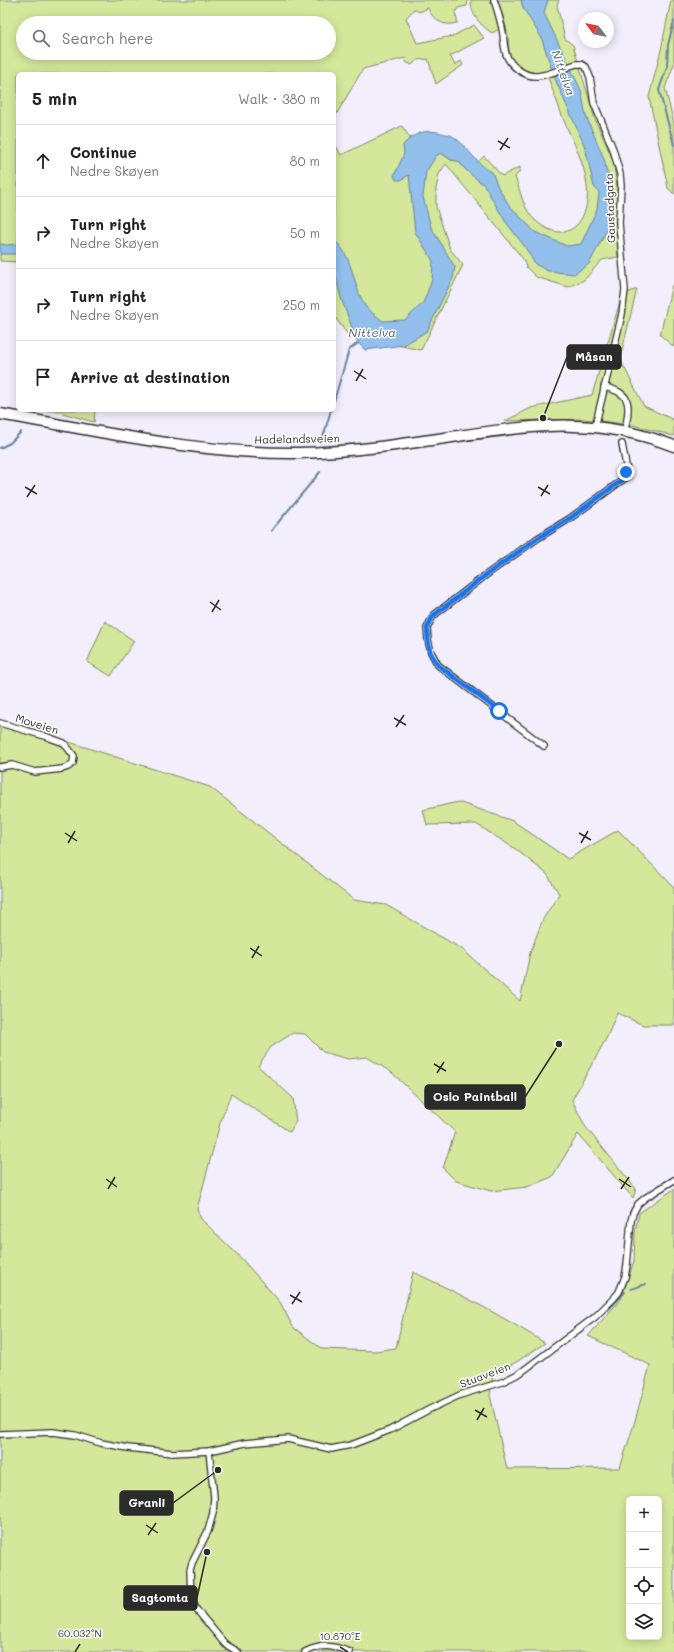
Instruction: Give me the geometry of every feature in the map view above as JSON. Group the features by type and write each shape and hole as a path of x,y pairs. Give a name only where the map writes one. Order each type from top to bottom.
{"highway":[{"name":"Hadelandsveien","path":"0,414 188,446 240,451 326,452 538,426 565,425 595,427 639,435 674,446"}],"street":[{"name":"Gaustadgata","path":"494,0 502,24 506,54 510,61 519,70 530,76 548,74 576,64 584,65 588,70 594,102 613,149 620,174 620,223 624,277 624,302 595,427"},
{"path":"604,387 617,391 627,400 629,408 626,424"},
{"path":"544,746 438,665 430,652 427,628 433,616 486,575 538,538 569,519 628,476 622,444"},
{"name":"Moveien","path":"0,723 64,743 74,756 73,763 62,769 35,772 12,765 0,767"},
{"name":"Stuaveien","path":"0,1434 53,1432 75,1435 101,1443 149,1451 173,1453 209,1451 245,1443 288,1439 331,1449 352,1445 390,1430 460,1395 502,1382 520,1372 595,1317 619,1292 625,1277 631,1221 638,1204 674,1180"},
{"path":"209,1451 214,1497 213,1513 208,1531 192,1563 189,1586 191,1598 196,1610 225,1644 238,1652"},
{"path":"225,1644 225,1652"},
{"path":"305,1652 324,1646 335,1646 350,1652"}],"green space":[{"path":"0,0 468,0 467,6 458,8 455,13 457,23 447,24 439,22 428,8 419,12 414,9 406,18 417,43 453,36 474,25 484,38 450,56 455,65 461,61 463,65 436,84 428,59 417,60 412,65 406,62 405,58 363,69 336,115 336,72 16,72 16,262 0,261"},
{"path":"471,0 492,0 499,29 492,33 480,23 472,10"},
{"path":"498,0 559,0 557,5 565,39 573,45 595,119 613,160 617,185 618,257 602,260 584,280 568,287 536,277 526,267 523,259 446,164 439,174 436,189 436,207 450,249 463,265 421,350 348,335 336,319 336,146 341,155 402,126 410,138 441,153 451,160 458,161 468,172 484,156 502,176 520,167 520,171 515,177 525,206 532,217 547,229 558,232 567,231 575,227 581,220 587,199 587,186 584,169 578,153 564,121 546,72 530,72 516,64 509,53 507,32"},
{"path":"671,0 674,0 674,64 665,88 674,124 674,194 668,188 649,97 661,50"},
{"path":"672,285 674,285 674,347 660,335"},
{"path":"637,289 620,359 644,406 674,420 674,436 633,425 584,419 505,421 531,408 592,395 622,295"},
{"path":"57,412 95,412 94,422 61,413"},
{"path":"105,621 134,641 111,676 87,662"},
{"path":"0,720 210,787 354,900 386,905 462,949 520,1001 530,953 543,919 559,894 547,874 514,848 476,824 427,825 423,810 458,802 513,821 568,859 618,830 674,887 674,1025 643,1025 617,1013 607,1037 572,1100 585,1126 636,1189 633,1198 578,1134 552,1177 527,1187 491,1191 456,1181 443,1168 455,1132 391,1072 367,1057 348,1059 323,1052 305,1034 293,1033 271,1047 258,1066 293,1098 296,1121 290,1132 231,1094 220,1123 197,1209 201,1219 240,1257 280,1302 293,1327 322,1349 375,1351 396,1348 413,1272 513,1323 545,1343 493,1375 490,1395 507,1469 620,1468 635,1421 650,1365 588,1336 621,1299 634,1261 635,1232 639,1213 674,1189 674,1652 0,1652"}],"water":[{"name":"Nittelva","path":"521,0 548,0 544,13 581,90 586,116 604,159 611,190 610,224 589,264 574,274 548,271 535,264 525,247 505,221 484,185 468,172 458,161 451,160 441,153 436,156 426,172 423,197 431,227 455,267 453,278 427,331 404,345 365,350 358,343 342,301 336,278 336,242 341,247 349,263 361,299 372,313 383,321 405,320 423,303 432,280 433,261 415,232 409,175 401,180 396,180 394,176 404,154 403,145 417,134 433,131 448,134 454,137 481,165 492,172 498,187 509,205 535,232 567,246 581,244 597,209 599,192 594,187 585,147 555,79 541,37 523,8"},
{"path":"0,244 16,244 16,254 0,254"}],"waterway":[{"path":"674,21 668,45 667,67 659,90 674,145"},
{"path":"336,394 349,350 358,343"},
{"path":"322,441 330,412"},
{"path":"0,448 10,443 21,432"},
{"path":"271,531 320,472"},
{"path":"631,1289 646,1284"},
{"path":"608,1310 625,1292"}],"place":[{"name":"Måsan","path":"543,418"},
{"name":"Oslo Paintball","path":"559,1044"},
{"name":"Granli","path":"218,1470"},
{"name":"Sagtomta","path":"207,1552"}],"route":[{"path":"499,711 438,665 430,652 428,640 427,628 433,616 486,575 618,484 628,476 626,472"}]}
